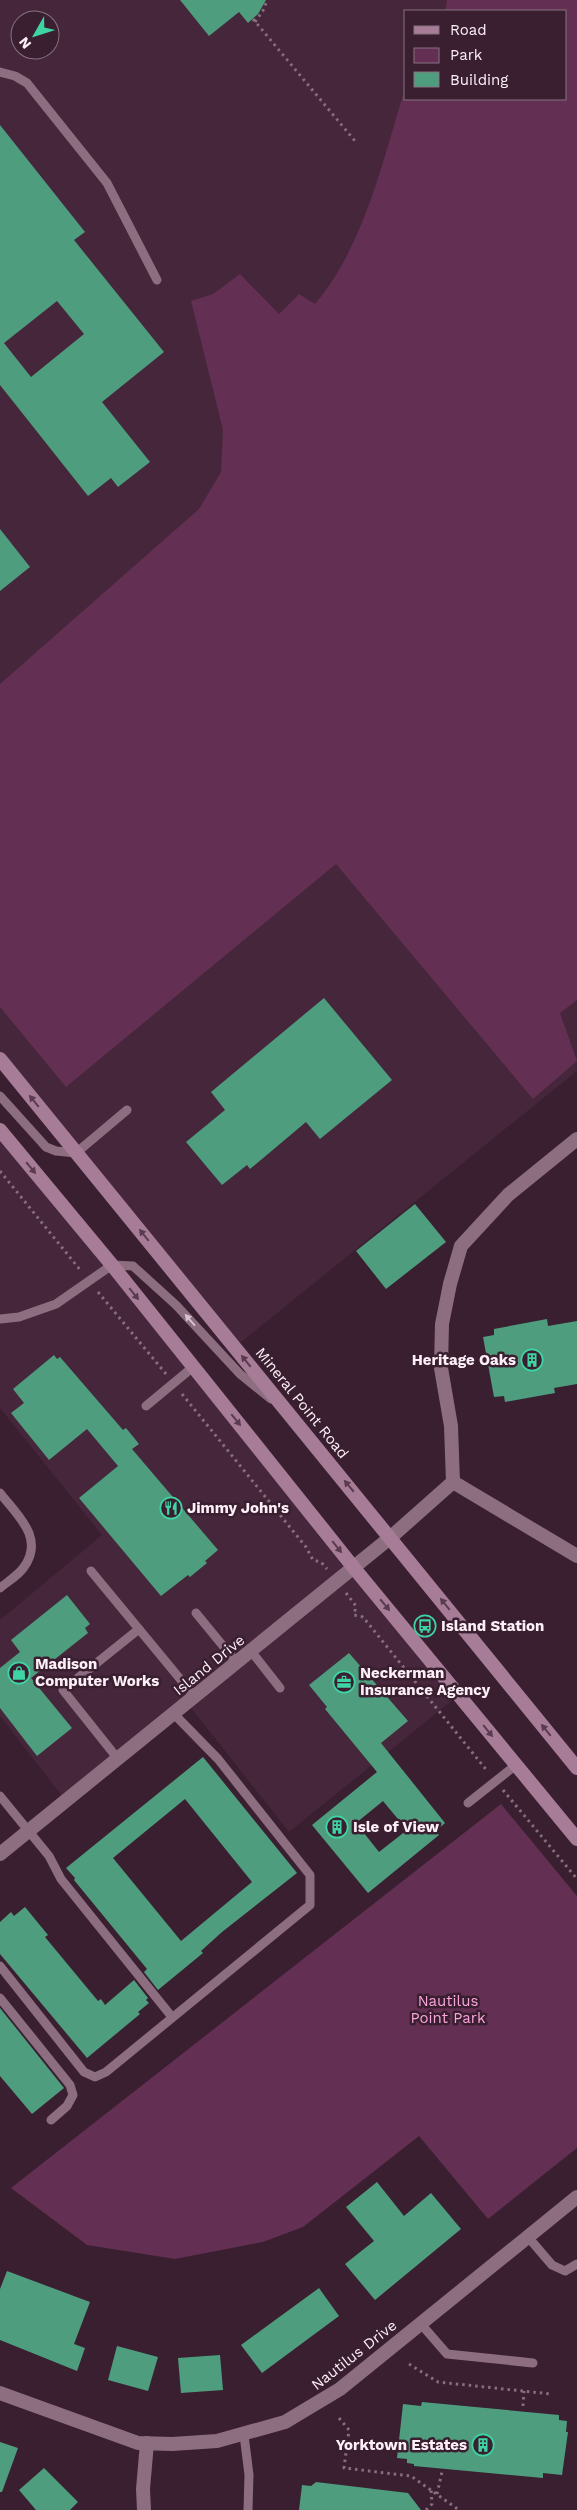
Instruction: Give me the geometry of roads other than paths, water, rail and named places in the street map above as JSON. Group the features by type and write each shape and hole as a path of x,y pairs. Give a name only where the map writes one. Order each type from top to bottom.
{"main road":[{"name":"Mineral Point Road","path":"0,1059 577,1768"},
{"path":"0,1130 112,1266 354,1568 577,1839"}],"street":[{"path":"577,1139 508,1195 461,1246 450,1284 442,1324 441,1368 451,1426 453,1482 577,1556"},
{"name":"Island Drive","path":"0,1854 391,1538 453,1482"},
{"name":"Nautilus Drive","path":"0,2393 138,2443 196,2444 244,2434 285,2422 340,2389 577,2197"},
{"path":"144,2510 143,2489 147,2443"}],"lane":[{"path":"0,72 15,76 26,83 107,183 157,280"},
{"path":"0,1096 46,1147 56,1151 76,1153 127,1110"},
{"path":"0,1319 19,1317 56,1304 112,1266 134,1266 149,1277 240,1374 289,1414"},
{"path":"146,1406 193,1367"},
{"path":"0,1493 30,1530 32,1548 24,1568 0,1588"},
{"path":"91,1571 195,1697"},
{"path":"196,1613 237,1663"},
{"path":"118,1759 63,1690 139,1629"},
{"path":"251,1651 280,1688"},
{"path":"0,1966 84,2072 95,2076 106,2072 172,2016 310,1905 310,1875 218,1759 174,1714"},
{"path":"468,1803 516,1765"},
{"path":"0,1796 49,1856 61,1879 172,2016"},
{"path":"0,1998 70,2085 73,2095 67,2106 52,2120"},
{"path":"528,2237 552,2264 565,2271 577,2264"},
{"path":"420,2324 447,2354 533,2363"},
{"path":"244,2434 249,2474 248,2510"}],"place":[{"name":"Heritage Oaks","path":"532,1360"},
{"name":"Jimmy John's","path":"171,1508"},
{"name":"Island Station","path":"425,1626"},
{"name":"Madison Computer Works","path":"19,1673"},
{"name":"Neckerman Insurance Agency","path":"344,1682"},
{"name":"Isle of View","path":"337,1827"},
{"name":"Yorktown Estates","path":"483,2445"}],"park label":[{"name":"Nautilus Point Park","path":"448,2010"}]}
